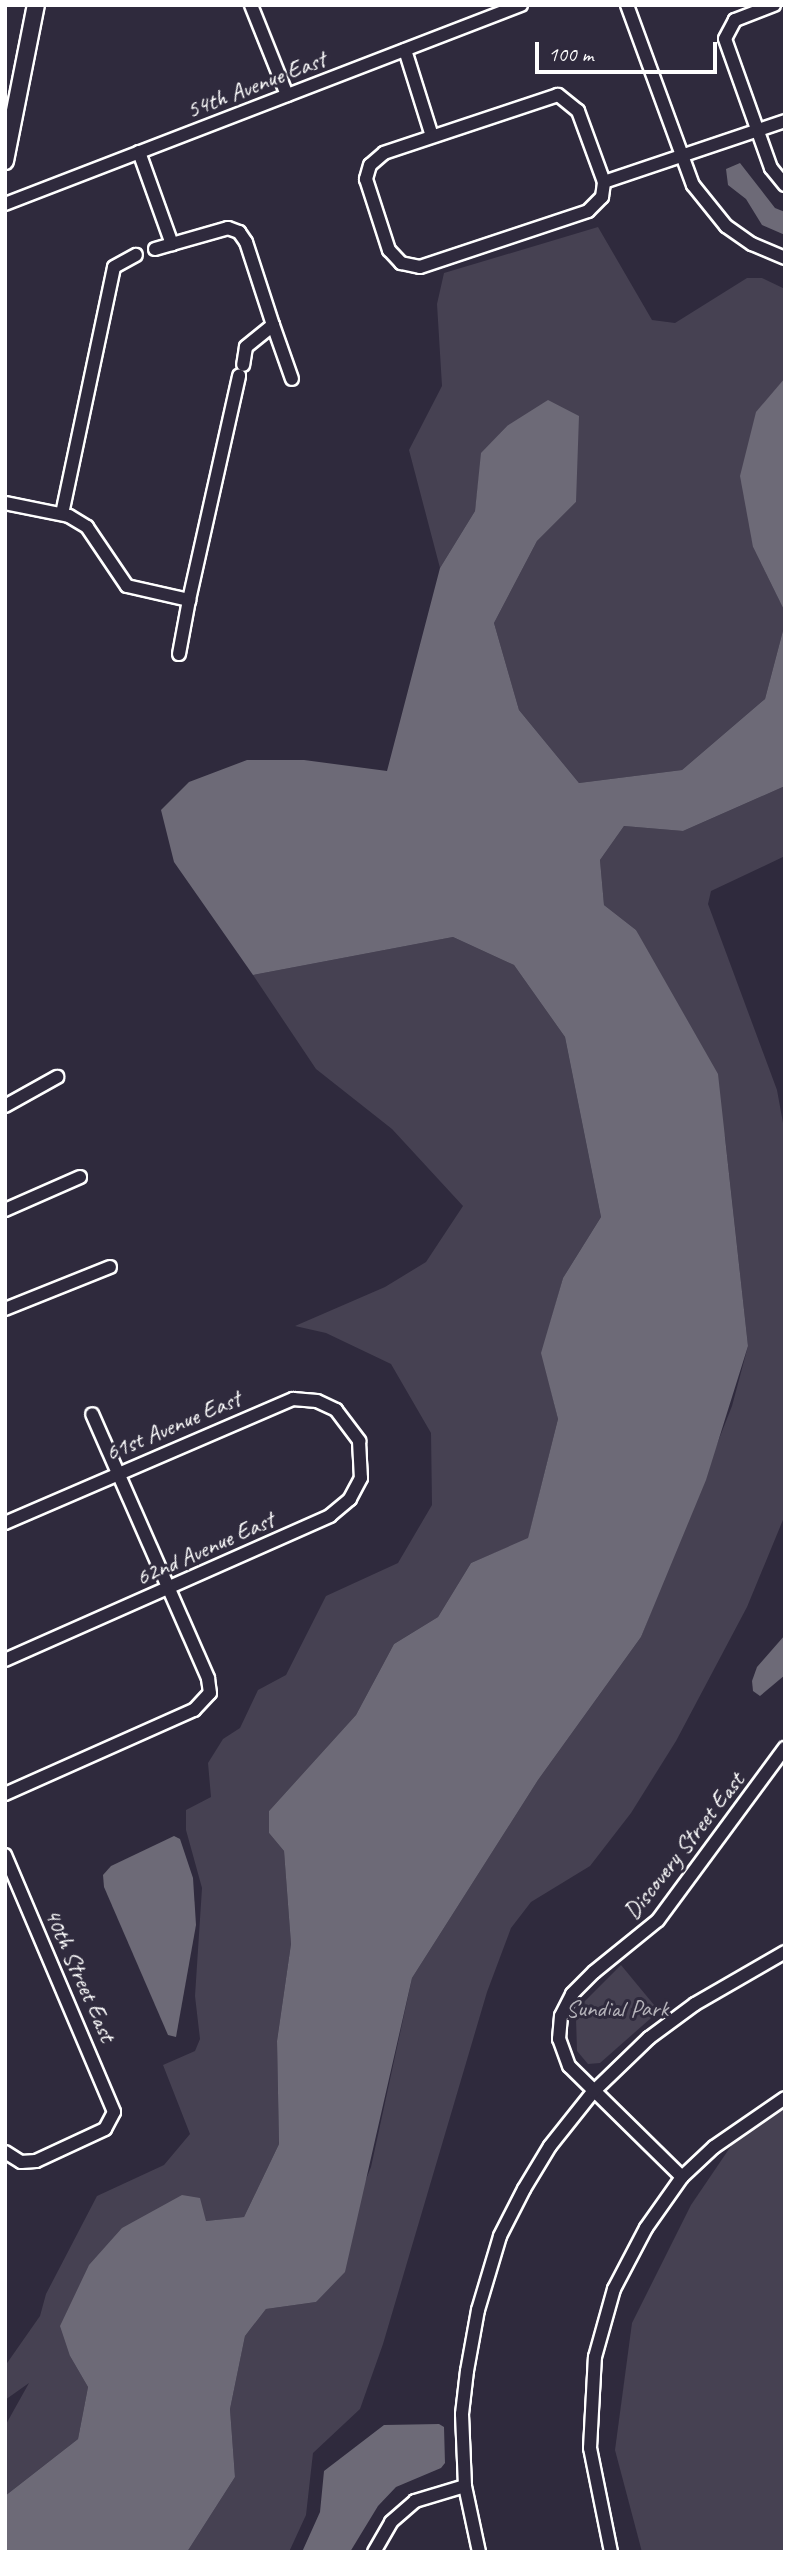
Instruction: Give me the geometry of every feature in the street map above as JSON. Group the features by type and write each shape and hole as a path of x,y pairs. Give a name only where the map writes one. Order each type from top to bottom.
{"street":[{"path":"5,161 36,5"},
{"path":"251,5 287,95"},
{"name":"54th Avenue East","path":"5,204 520,5"},
{"path":"627,5 694,185 726,226 752,244 785,258"},
{"path":"774,5 742,16 728,28 726,46 759,129 771,168 785,185"},
{"path":"405,50 432,136"},
{"path":"547,96 564,97 578,111 604,182 602,197 588,211 429,265 410,267 389,250 368,188 370,165 378,156 432,136 547,96"},
{"path":"604,182 785,121"},
{"path":"139,152 172,244"},
{"path":"155,249 228,228 239,232 292,379"},
{"path":"62,514 114,267 136,255"},
{"path":"179,654 246,347 273,325"},
{"path":"5,503 62,514 87,527 127,586 189,600"},
{"path":"5,1106 57,1077"},
{"path":"5,1210 80,1177"},
{"path":"5,1309 110,1267"},
{"name":"61st Avenue East","path":"5,1523 293,1399 326,1404 354,1429"},
{"path":"5,1794 194,1710 206,1700 208,1678 166,1589 92,1414"},
{"name":"62nd Avenue East","path":"5,1660 342,1508 361,1478 361,1454 354,1429"},
{"name":"Discovery Street East","path":"593,2092 569,2066 559,2026 572,1994 658,1920 785,1748"},
{"name":"40th Street East","path":"5,1855 114,2112 105,2129 36,2161 21,2162 8,2154"},
{"path":"479,2552 465,2486 463,2414 467,2371 478,2310 500,2236 550,2146 593,2092 649,2038 695,2004 785,1952"},
{"path":"593,2092 682,2177"},
{"path":"611,2552 590,2448 595,2357 606,2314 628,2259 682,2177 739,2128 785,2098"},
{"path":"374,2552 391,2522 415,2501 465,2486"}],"green space":[{"path":"598,227 652,320 675,323 747,278 762,278 785,289 785,378 753,547 785,612 785,623 765,699 682,770 579,783 519,710 494,623 537,541 576,502 507,426 482,453 475,511 440,568 409,450 442,386 437,304 444,273"},
{"path":"785,786 785,856 711,891 708,904 777,1090 785,1134 785,1515 747,1607 676,1741 631,1813 590,1866 531,1902 511,1928 487,1992 383,2344 360,2409 313,2453 306,2515 289,2552 187,2552 235,2477 230,2409 245,2336 266,2309 316,2302 371,2167 412,1978 538,1780 641,1637 732,1406 748,1346 725,1137 636,930 604,905 600,860 624,826 683,831"},
{"path":"453,937 514,965 565,1037 601,1217 563,1278 542,1353 558,1419 528,1539 471,1563 438,1617 394,1644 356,1715 269,1811 269,1833 284,1851 291,1944 277,2041 279,2144 244,2217 206,2221 70,2356 88,2387 78,2439 5,2496 5,2426 29,2383 5,2400 5,2366 40,2316 46,2294 97,2196 164,2165 190,2134 163,2065 195,2051 200,2039 195,1996 202,1888 186,1830 186,1810 211,1797 208,1763 223,1739 240,1728 258,1690 286,1675 326,1596 398,1563 432,1505 431,1433 391,1364 326,1333 295,1326 385,1287 426,1262 463,1206 392,1129 316,1069 253,975"},
{"name":"Sundial Park","path":"621,1965 659,2011 600,2063 588,2064 577,2051 576,2018 583,2003"},
{"path":"785,2105 785,2552 642,2552 615,2450 632,2323 691,2205 748,2121"}],"shaded area":[{"path":"740,163 775,208 785,212 785,235 762,225 746,199 728,185 726,169"},
{"path":"785,378 785,612 753,547 740,476 756,412"},
{"path":"548,400 579,416 576,502 537,541 494,623 519,710 579,783 682,770 765,699 785,623 785,786 683,831 624,826 600,860 604,905 636,930 718,1074 748,1346 706,1480 641,1637 538,1780 412,1978 345,2272 316,2302 266,2309 245,2336 230,2409 235,2477 187,2552 5,2552 5,2496 78,2439 88,2387 70,2356 60,2326 89,2265 122,2228 182,2195 200,2198 206,2221 244,2217 279,2144 277,2041 291,1944 284,1851 269,1833 269,1811 356,1715 394,1644 438,1617 471,1563 528,1538 558,1419 541,1353 563,1278 601,1217 565,1037 514,965 453,937 253,975 174,862 161,810 189,782 247,760 304,760 387,771 440,568 475,511 481,453 507,426"},
{"path":"785,1635 785,1675 760,1696 753,1691 752,1681 757,1667"},
{"path":"174,1836 180,1839 193,1878 196,1925 176,2037 168,2035 104,1887 103,1875 111,1866"},
{"path":"439,2424 444,2427 445,2463 441,2468 396,2487 378,2506 350,2552 302,2552 320,2512 324,2471 384,2425"}]}
